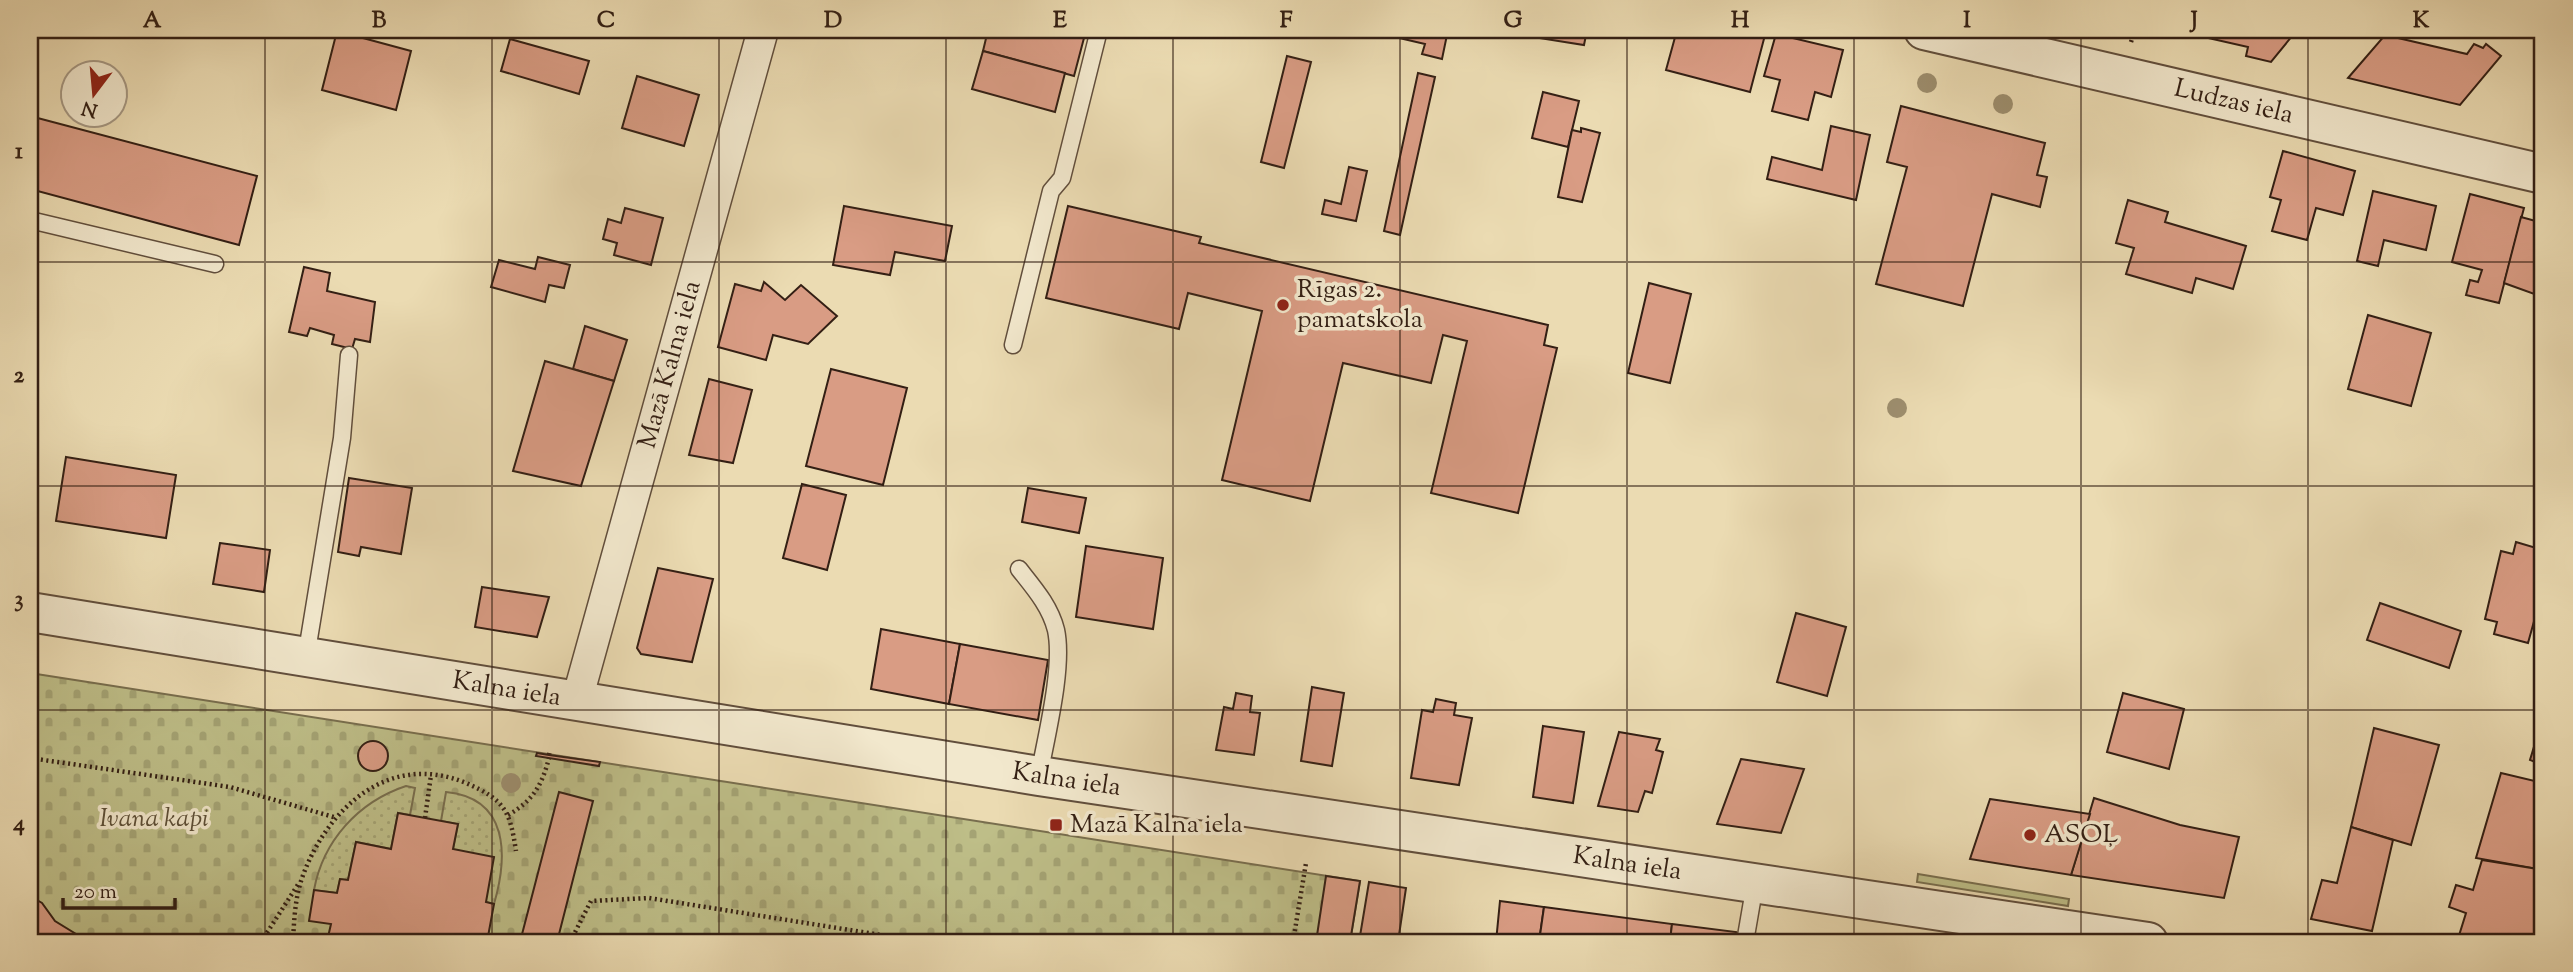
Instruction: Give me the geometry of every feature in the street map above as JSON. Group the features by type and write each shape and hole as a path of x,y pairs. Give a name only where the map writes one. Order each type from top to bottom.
{"street":[{"name":"Mazā Kalna iela","path":"577,700 763,30"},
{"name":"Ludzas iela","path":"1924,30 2543,174"},
{"name":"Kalna iela","path":"30,612 1039,776 2148,942"}],"lane":[{"path":"1013,345 1051,191 1062,178 1099,30"},
{"path":"30,220 215,264"},
{"path":"306,657 342,439 349,355"},
{"path":"1018,569 1043,598 1055,628 1058,651 1039,776"},
{"path":"1745,942 1755,884"}],"path":[{"path":"508,814 525,806 536,792 544,780 549,754"},
{"path":"30,758 230,787 337,818"},
{"path":"261,942 301,879 318,843 337,818 356,797 378,783 402,774 453,778 482,790 503,805 508,814 516,851"},
{"path":"425,818 432,775"},
{"path":"1293,942 1306,863"},
{"path":"293,942 294,914 301,879"},
{"path":"570,942 591,901 649,898 925,942"}],"green space":[{"name":"Ivana kapi","path":"30,673 1360,881 1350,942 30,942"},
{"path":"406,786 415,788 410,815 398,813 391,849 356,842 348,880 340,879 337,893 314,890 325,855 345,826 373,802"},
{"path":"446,792 467,797 482,805 493,817 502,849 499,886 494,904 486,902 453,849 458,824 441,821"},
{"path":"1918,874 2069,899 2068,906 1917,882"}],"building":[{"path":"988,30 1054,30 1084,38 1074,76 983,51"},
{"path":"1383,30 1448,30 1442,59 1422,54 1425,44 1382,34"},
{"path":"1540,30 1587,30 1584,45 1539,38"},
{"path":"1677,30 1746,30 1765,35 1750,92 1666,70"},
{"path":"2173,30 2297,30 2271,62 2246,56 2248,47"},
{"path":"337,31 411,51 396,110 322,90"},
{"path":"1776,34 1843,50 1831,97 1815,92 1808,120 1772,111 1780,80 1764,76"},
{"path":"2385,35 2467,54 2474,44 2483,48 2486,44 2501,56 2460,105 2348,78"},
{"path":"510,39 589,61 579,94 501,71"},
{"path":"983,51 1065,73 1055,112 972,89"},
{"path":"1287,56 1311,62 1284,168 1261,162"},
{"path":"1418,73 1435,77 1400,235 1384,231"},
{"path":"637,76 699,95 684,146 622,128"},
{"path":"1543,92 1579,101 1568,147 1532,138"},
{"path":"1901,106 2045,143 2037,175 2047,177 2040,207 1992,194 1963,306 1876,284 1907,167 1887,162"},
{"path":"30,116 60,124 60,130 83,130 257,176 239,245 30,189"},
{"path":"1831,126 1870,135 1856,200 1767,179 1772,157 1822,170"},
{"path":"1581,128 1600,133 1582,202 1558,197 1572,130 1581,132"},
{"path":"2283,151 2355,171 2343,215 2316,208 2307,240 2272,231 2281,200 2270,197"},
{"path":"1349,167 1367,171 1356,221 1322,214 1325,200 1341,204"},
{"path":"2373,191 2436,206 2426,250 2384,240 2378,266 2357,261"},
{"path":"2470,194 2524,208 2499,303 2466,295 2470,280 2478,282 2482,270 2452,262"},
{"path":"2128,200 2168,212 2165,222 2246,246 2233,289 2196,278 2192,293 2126,274 2134,248 2116,243"},
{"path":"844,206 952,226 945,261 895,252 890,275 833,265"},
{"path":"1068,206 1201,237 1199,243 1548,325 1544,345 1557,348 1518,513 1431,493 1467,341 1443,335 1431,383 1343,363 1310,501 1222,480 1262,311 1188,293 1179,329 1046,298"},
{"path":"625,208 663,218 651,265 614,255 617,243 603,239 608,219 621,223"},
{"path":"2521,217 2543,223 2543,292 2537,295 2504,283"},
{"path":"538,257 570,265 564,288 549,285 545,302 491,287 499,260 535,269"},
{"path":"304,267 330,273 327,291 375,302 370,342 355,339 352,349 332,344 334,335 310,328 307,336 289,332"},
{"path":"764,282 785,300 801,285 837,316 808,344 773,335 766,360 718,347 735,284 761,291"},
{"path":"1649,283 1691,294 1670,383 1628,373"},
{"path":"2368,315 2431,333 2411,406 2348,389"},
{"path":"585,326 627,340 614,381 573,369"},
{"path":"545,361 614,381 581,486 513,471"},
{"path":"831,369 907,388 883,485 806,466"},
{"path":"709,379 752,390 733,463 689,455"},
{"path":"66,457 176,475 166,538 56,521"},
{"path":"349,478 412,488 401,554 361,547 359,556 338,552"},
{"path":"802,484 846,495 827,570 783,558"},
{"path":"1028,488 1086,498 1079,533 1022,522"},
{"path":"2516,542 2543,550 2543,589 2528,643 2494,634 2497,622 2485,619 2501,551 2513,554"},
{"path":"220,543 270,550 264,592 213,584"},
{"path":"1086,546 1163,558 1153,629 1076,617"},
{"path":"658,568 713,579 692,662 641,654 637,648"},
{"path":"482,587 549,597 537,637 475,627"},
{"path":"2380,603 2461,631 2449,668 2367,640"},
{"path":"1796,613 1846,627 1827,696 1777,682"},
{"path":"881,629 960,644 949,704 871,689"},
{"path":"960,644 1048,660 1038,720 949,704"},
{"path":"1312,687 1344,693 1332,766 1301,761"},
{"path":"1236,693 1252,696 1250,712 1260,713 1254,755 1216,750 1224,707 1233,709"},
{"path":"2123,693 2184,709 2169,769 2107,752"},
{"path":"1436,699 1456,703 1454,715 1472,718 1459,785 1411,778 1422,710 1433,712"},
{"path":"2543,717 2543,765 2530,760"},
{"path":"1543,726 1584,732 1573,803 1533,797"},
{"path":"2374,728 2439,745 2411,845 2351,827"},
{"path":"1619,732 1660,739 1656,750 1663,752 1652,793 1645,791 1638,812 1598,806"},
{"path":"373,741 379,742 387,750 387,762 379,770 373,771 367,770 359,762 358,756 359,750 367,742"},
{"path":"537,753 600,762 599,766 536,756"},
{"path":"1741,759 1804,769 1781,833 1717,824"},
{"path":"2543,765 2543,783 2538,781"},
{"path":"2501,773 2543,783 2543,870 2476,858"},
{"path":"559,792 593,801 557,942 520,942"},
{"path":"2094,798 2180,825 2239,837 2224,898 2071,875"},
{"path":"1990,799 2090,814 2071,875 1970,859"},
{"path":"398,813 458,824 453,849 494,857 486,902 494,904 487,942 333,942 334,938 328,937 331,924 309,921 314,890 337,893 340,879 348,880 356,842 391,849"},
{"path":"2351,827 2393,840 2372,931 2311,919 2322,880 2337,883"},
{"path":"2482,860 2543,870 2543,925 2538,942 2457,942 2466,913 2449,907 2456,885 2473,890"},
{"path":"1326,876 1360,881 1350,942 1316,942"},
{"path":"1369,882 1406,888 1398,942 1359,942"},
{"path":"30,896 42,903 55,921 89,942 30,942"},
{"path":"1500,901 1544,907 1539,942 1496,942"},
{"path":"1544,907 1672,924 1670,942 1539,942"},
{"path":"1672,924 1736,932 1734,942 1670,941"},
{"path":"1762,937 1800,942 1761,942"}],"place":[{"name":"Rīgas 2. pamatskola","path":"1283,305"},
{"name":"Mazā Kalna iela","path":"1056,825"},
{"name":"ASOĻ","path":"2030,835"}]}
